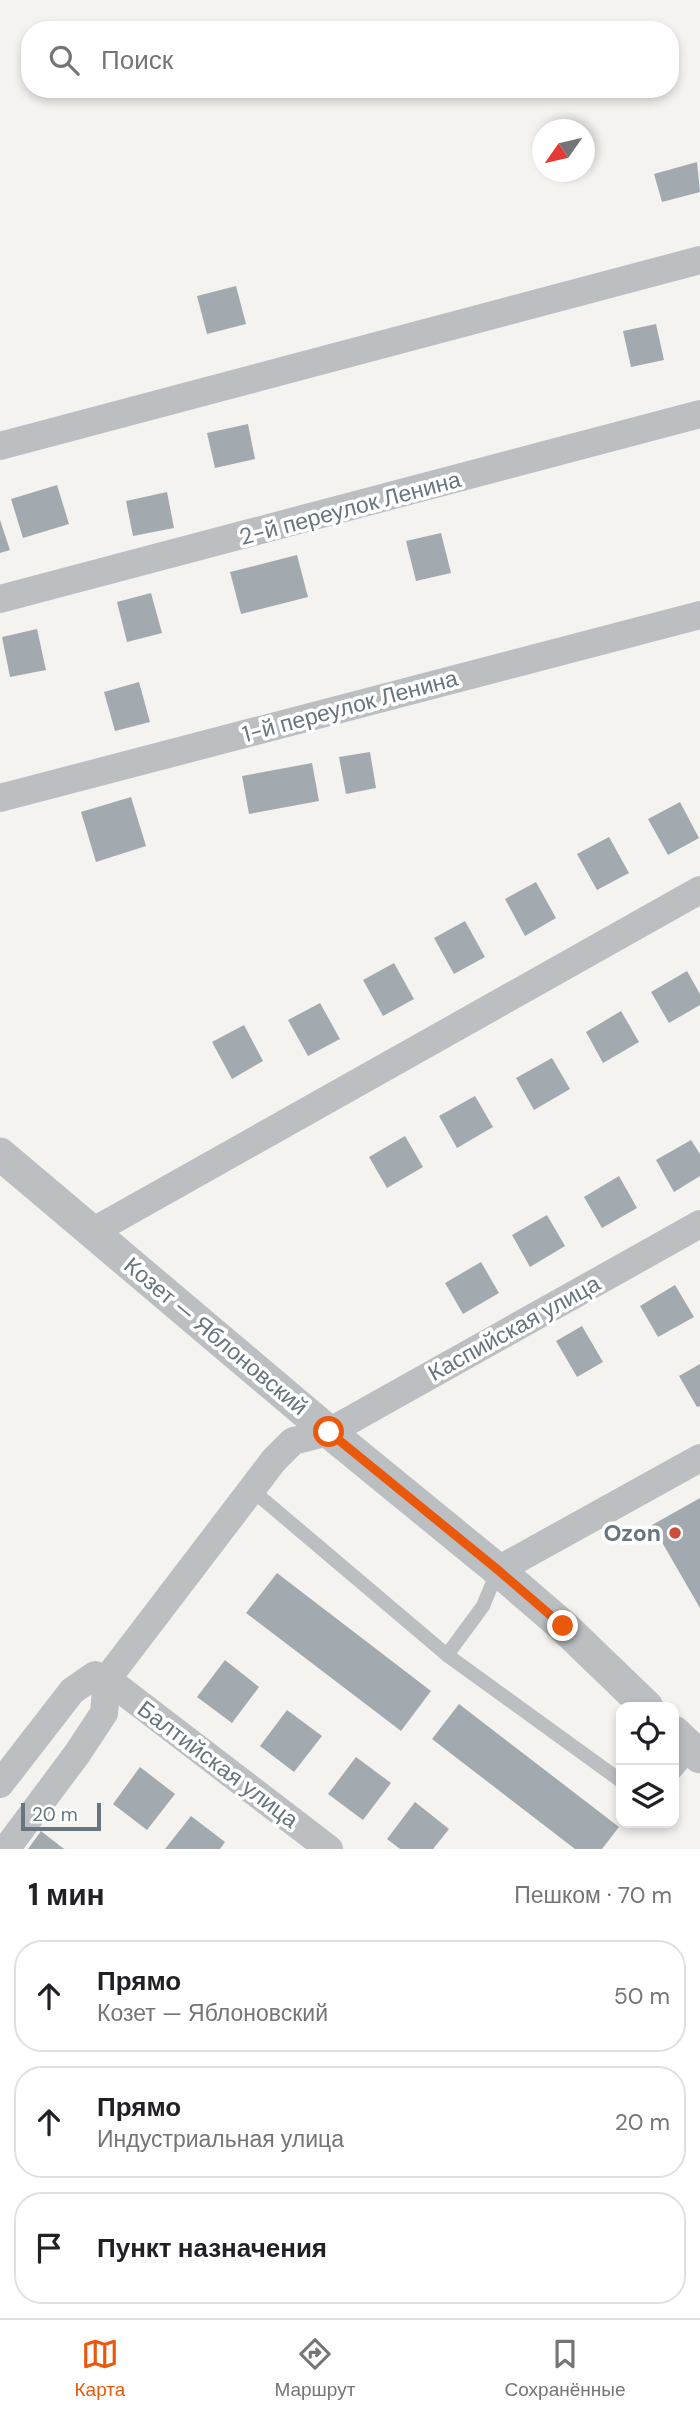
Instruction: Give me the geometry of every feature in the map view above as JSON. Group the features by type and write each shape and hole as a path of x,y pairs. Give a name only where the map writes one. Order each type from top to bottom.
{"street":[{"path":"0,446 700,260"},
{"name":"2-й переулок Ленина","path":"0,599 700,414"},
{"name":"1-й переулок Ленина","path":"0,798 700,615"},
{"path":"92,1232 700,890"},
{"name":"Козет — Яблоновский","path":"0,1154 329,1432 498,1570 563,1626 643,1702"},
{"name":"Каспийская улица","path":"107,1679 274,1460 293,1441 329,1432 700,1224"},
{"path":"498,1570 700,1458"},
{"path":"0,1784 72,1691 94,1675 107,1679 104,1713 6,1849"},
{"name":"Балтийская улица","path":"107,1679 329,1849"}],"lane":[{"path":"251,1490 447,1655 616,1776"},
{"path":"447,1655 483,1606 498,1570"}],"building":[{"path":"697,162 700,192 662,202 654,174"},
{"path":"236,286 246,324 207,334 197,296"},
{"path":"656,324 664,360 631,367 623,331"},
{"path":"248,424 255,459 215,468 207,433"},
{"path":"57,485 69,524 23,538 11,499"},
{"path":"167,492 174,528 133,536 126,501"},
{"path":"0,520 10,550 0,553"},
{"path":"441,533 451,573 416,581 406,541"},
{"path":"297,555 308,597 241,614 230,572"},
{"path":"151,593 162,633 127,642 117,602"},
{"path":"37,629 46,670 10,677 2,637"},
{"path":"139,682 150,722 115,731 104,692"},
{"path":"370,752 376,788 346,794 339,757"},
{"path":"312,763 319,801 249,814 242,776"},
{"path":"131,797 146,846 96,862 81,812"},
{"path":"680,802 699,838 668,855 648,819"},
{"path":"609,837 629,873 597,890 577,854"},
{"path":"536,882 556,918 525,936 505,899"},
{"path":"465,921 485,957 454,974 434,938"},
{"path":"394,963 414,999 383,1016 363,980"},
{"path":"687,971 700,994 700,1005 669,1023 651,992"},
{"path":"320,1003 340,1039 308,1056 288,1020"},
{"path":"621,1011 639,1042 603,1063 586,1032"},
{"path":"244,1025 263,1061 232,1079 212,1042"},
{"path":"552,1058 570,1089 534,1110 516,1078"},
{"path":"475,1096 493,1127 457,1148 439,1116"},
{"path":"405,1136 423,1167 387,1188 369,1157"},
{"path":"691,1140 700,1154 700,1176 674,1192 656,1160"},
{"path":"619,1176 637,1208 602,1228 584,1197"},
{"path":"547,1215 565,1246 530,1267 512,1235"},
{"path":"481,1262 499,1293 463,1314 445,1283"},
{"path":"675,1285 694,1317 658,1337 640,1306"},
{"path":"582,1326 603,1362 577,1377 556,1341"},
{"path":"700,1364 700,1406 697,1407 679,1376"},
{"path":"700,1498 700,1608 652,1525"},
{"path":"277,1573 431,1691 401,1731 246,1613"},
{"path":"225,1660 259,1687 232,1723 197,1697"},
{"path":"459,1704 618,1828 602,1849 575,1849 432,1739"},
{"path":"287,1710 322,1736 294,1772 260,1746"},
{"path":"356,1757 391,1783 363,1820 328,1794"},
{"path":"140,1767 175,1794 147,1830 113,1804"},
{"path":"415,1802 449,1829 433,1849 400,1849 387,1839"},
{"path":"191,1816 225,1842 220,1849 165,1849"},
{"path":"41,1831 64,1849 28,1849"}],"place":[{"name":"Ozon","path":"675,1533"}],"route":[{"path":"329,1432 563,1626"}]}
